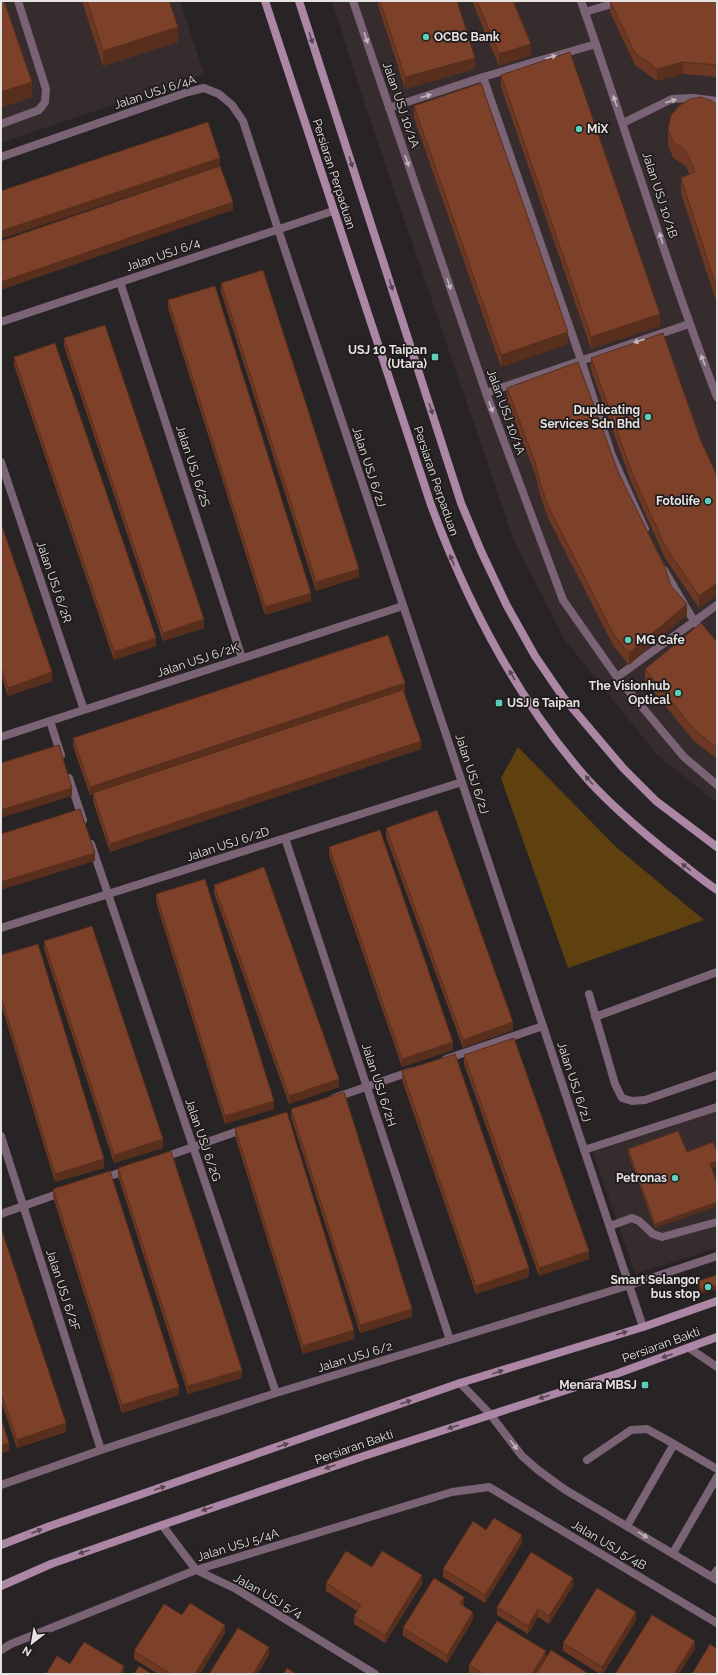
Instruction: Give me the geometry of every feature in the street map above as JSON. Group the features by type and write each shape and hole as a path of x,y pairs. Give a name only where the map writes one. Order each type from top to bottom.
{"main road":[{"name":"Persiaran Perpaduan","path":"265,1 333,211 431,504 465,589 506,665 532,707 558,744 590,783 636,826 717,890"},
{"name":"Persiaran Perpaduan","path":"299,1 461,503 481,551 507,606 535,656 563,696 618,762 656,801 717,847"},
{"name":"Persiaran Bakti","path":"1,1545 50,1526 460,1383 644,1327 717,1301"},
{"name":"Persiaran Bakti","path":"1,1586 51,1564 162,1525 490,1414 616,1374 717,1337"}],"street":[{"path":"1,124 39,110 45,102 46,89 18,1"},
{"name":"Jalan USJ 10/1A","path":"353,1 486,393 563,600 617,677 684,757 717,785"},
{"name":"Jalan USJ 10/1B","path":"581,1 689,324 717,397"},
{"path":"584,12 622,1"},
{"path":"389,108 483,77 596,44"},
{"path":"483,77 581,360 612,456 648,534"},
{"name":"Jalan USJ 6/4A","path":"1,157 188,92 204,88 219,94 232,105 243,120 278,229"},
{"path":"623,123 672,99 694,98 717,101"},
{"name":"Jalan USJ 6/4","path":"1,322 333,211"},
{"name":"Jalan USJ 6/2J","path":"278,229 644,1327"},
{"name":"Jalan USJ 6/2S","path":"120,282 242,658"},
{"path":"486,393 689,324"},
{"name":"Jalan USJ 6/2R","path":"1,462 84,710"},
{"path":"661,562 667,576 694,621 717,652"},
{"path":"617,677 717,605"},
{"name":"Jalan USJ 6/2K","path":"1,737 403,606"},
{"name":"Jalan USJ 6/2G","path":"50,721 276,1394"},
{"name":"Jalan USJ 6/2D","path":"1,928 462,782"},
{"name":"Jalan USJ 6/2H","path":"285,838 450,1340"},
{"path":"595,1017 717,972"},
{"path":"588,994 615,1084 622,1098 632,1101 645,1100 717,1075"},
{"path":"434,1063 543,1026"},
{"path":"330,1100 419,1068"},
{"path":"584,1150 717,1106"},
{"path":"156,1160 250,1128"},
{"name":"Jalan USJ 6/2F","path":"1,1136 101,1450"},
{"path":"96,1181 133,1168"},
{"path":"1,1214 74,1188"},
{"path":"610,1226 632,1218 639,1221 653,1234 662,1237 717,1222"},
{"name":"Jalan USJ 6/2","path":"1,1485 101,1450 276,1394 630,1285 717,1256"},
{"path":"689,1348 717,1367"},
{"path":"460,1383 490,1414 522,1456 564,1489 715,1579 717,1570"},
{"path":"587,1460 631,1430 647,1429 717,1469"},
{"path":"627,1526 674,1444"},
{"path":"673,1553 717,1478"},
{"name":"Jalan USJ 5/4A","path":"1,1650 12,1644 196,1570 452,1492 489,1487"},
{"name":"Jalan USJ 5/4B","path":"489,1487 717,1623"},
{"name":"Jalan USJ 5/4","path":"162,1525 196,1570 236,1589 375,1674"}],"shaded area":[{"path":"1,1 180,1 204,74 1,143"},
{"path":"332,1 717,1 717,803 657,755 564,639 513,538 365,105"},
{"path":"518,747 615,846 704,920 568,968 501,778"},
{"path":"717,1111 717,1248 635,1274 593,1152"}],"building":[{"path":"1,1 4,1 32,82 1,92"},
{"path":"87,1 169,1 178,27 103,51"},
{"name":"OCBC Bank","path":"380,1 457,1 475,58 405,77"},
{"path":"477,1 513,1 531,44 499,54"},
{"path":"610,1 717,1 717,65 683,62 657,69 635,53"},
{"path":"570,52 660,314 591,337 501,75"},
{"path":"481,83 568,332 501,355 414,106"},
{"path":"701,97 712,101 717,105 717,289 681,178 695,172 686,151 673,142 668,129 671,115 680,105 690,99"},
{"path":"208,122 220,158 1,231 1,191"},
{"path":"220,166 233,202 1,282 1,241"},
{"path":"263,270 359,569 316,582 221,283"},
{"path":"215,286 311,593 265,607 168,300"},
{"path":"105,325 204,619 163,633 64,338"},
{"path":"663,333 701,441 717,476 717,583 699,596 665,546 632,473 591,358"},
{"path":"55,343 156,638 114,652 14,357"},
{"path":"578,362 619,474 665,567 671,586 687,604 629,653 614,635 549,508 541,486 535,462 507,388"},
{"path":"1,523 52,672 8,688 1,667"},
{"path":"701,623 717,642 717,748 694,729 645,669"},
{"path":"388,635 405,683 90,787 73,738"},
{"path":"403,690 421,741 110,844 93,793"},
{"path":"59,745 72,788 1,810 1,763"},
{"path":"80,809 95,853 1,882 1,834"},
{"path":"437,810 513,1022 463,1040 386,828"},
{"path":"380,830 453,1042 402,1059 329,847"},
{"path":"264,867 339,1079 289,1096 214,885"},
{"path":"205,879 274,1101 225,1116 156,894"},
{"path":"92,926 163,1139 114,1155 44,941"},
{"path":"38,944 104,1159 55,1174 1,996 1,955"},
{"path":"514,1038 589,1251 539,1268 464,1055"},
{"path":"455,1054 529,1268 476,1286 402,1071"},
{"path":"344,1092 412,1309 360,1325 291,1109"},
{"path":"287,1112 354,1330 303,1346 235,1128"},
{"name":"Petronas","path":"678,1131 687,1152 713,1142 717,1152 717,1161 710,1164 717,1183 717,1202 655,1224 628,1149"},
{"path":"171,1151 242,1370 188,1386 118,1168"},
{"path":"110,1171 179,1387 122,1405 53,1189"},
{"path":"1,1228 66,1423 17,1440 1,1393"},
{"path":"717,1275 717,1285 701,1290 698,1281"},
{"path":"1,1418 9,1443 1,1446"},
{"path":"494,1518 522,1535 485,1595 443,1569 473,1521 486,1530"},
{"path":"346,1551 372,1567 382,1551 422,1575 385,1635 354,1616 361,1605 326,1583"},
{"path":"531,1552 573,1578 549,1616 538,1609 528,1626 497,1607"},
{"path":"434,1578 464,1597 460,1604 473,1612 447,1655 403,1628"},
{"path":"597,1588 636,1612 602,1667 563,1643"},
{"path":"190,1603 225,1625 195,1674 171,1674 134,1651 164,1604 182,1615"},
{"path":"652,1615 695,1641 674,1674 615,1674"},
{"path":"497,1621 546,1651 532,1674 483,1674 469,1665"},
{"path":"238,1628 269,1647 253,1674 209,1674"},
{"path":"84,1642 124,1666 120,1674 46,1674 57,1656 70,1664"},
{"path":"710,1644 717,1649 717,1674 692,1674"},
{"path":"551,1650 589,1674 536,1674"},
{"path":"139,1666 152,1674 134,1674"},
{"path":"287,1668 296,1674 284,1674"}],"place":[{"name":"OCBC Bank","path":"426,37"},
{"name":"MiX","path":"579,129"},
{"name":"USJ 10 Taipan (Utara)","path":"435,357"},
{"name":"Duplicating Services Sdn Bhd","path":"648,417"},
{"name":"Fotolife","path":"708,501"},
{"name":"MG Cafe","path":"628,640"},
{"name":"The Visionhub Optical","path":"678,693"},
{"name":"USJ 6 Taipan","path":"499,703"},
{"name":"Petronas","path":"675,1178"},
{"name":"Smart Selangor bus stop","path":"708,1287"},
{"name":"Menara MBSJ","path":"645,1385"}]}
